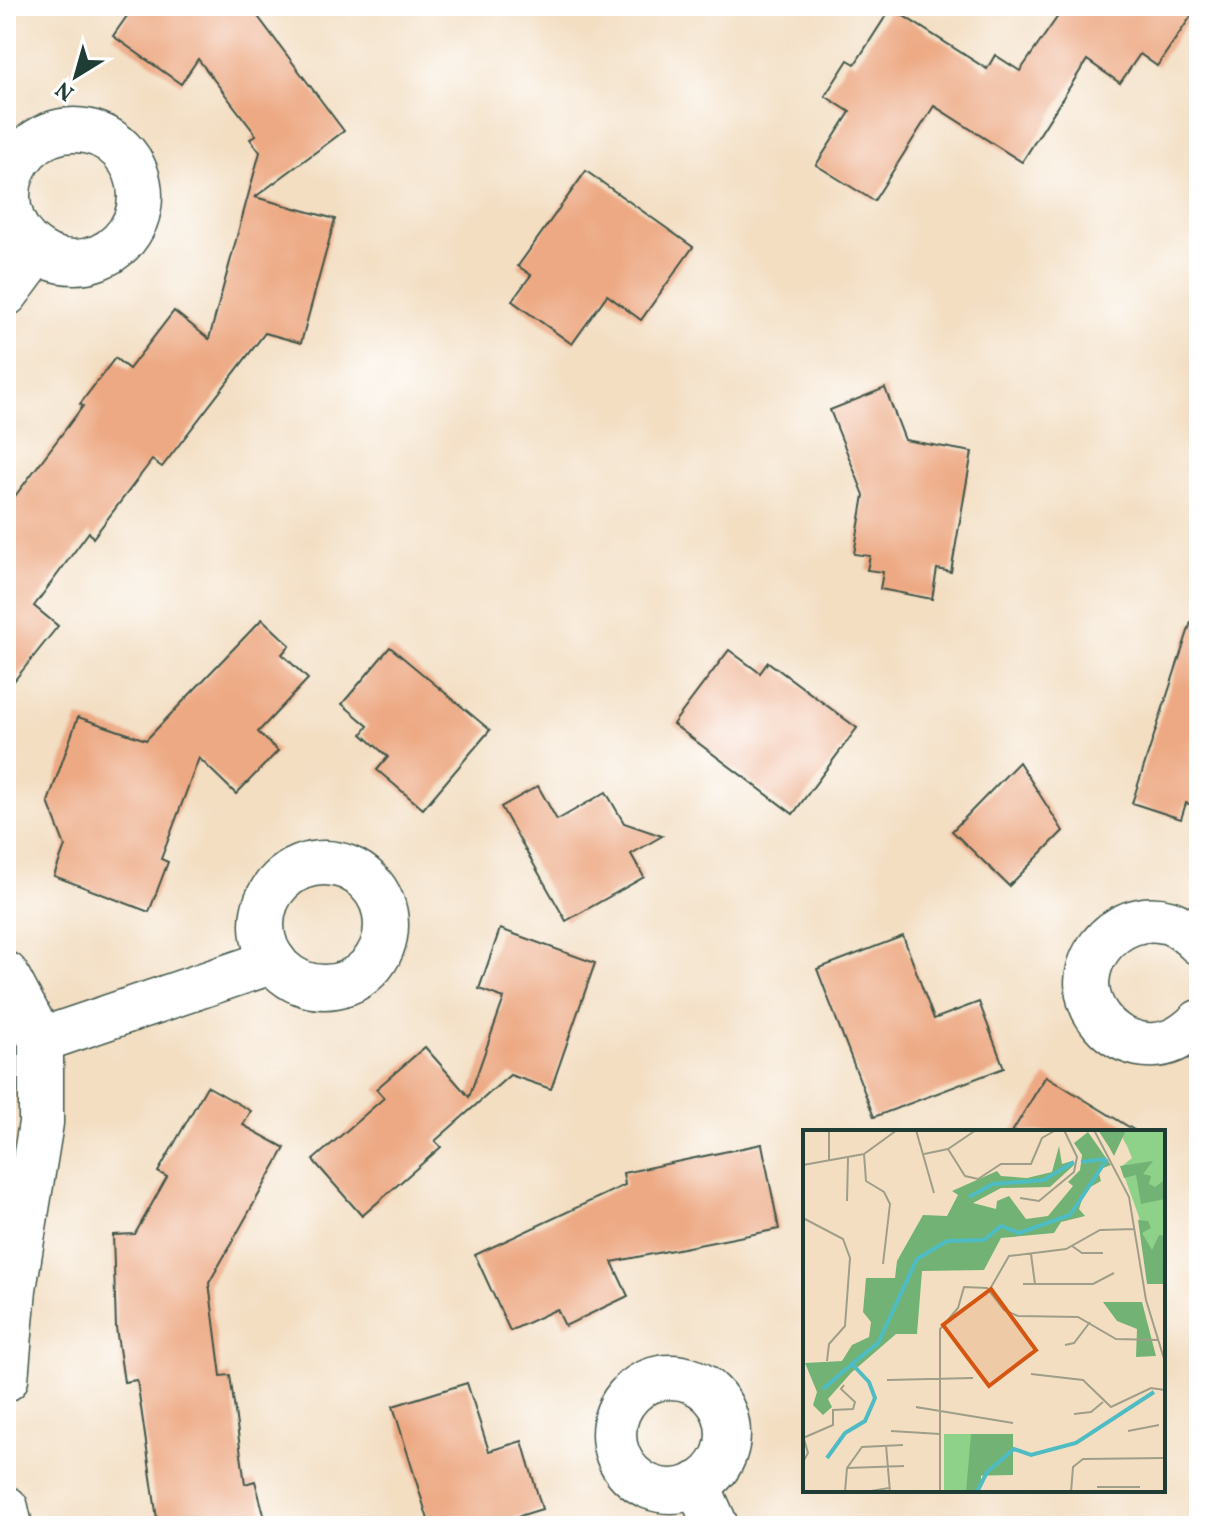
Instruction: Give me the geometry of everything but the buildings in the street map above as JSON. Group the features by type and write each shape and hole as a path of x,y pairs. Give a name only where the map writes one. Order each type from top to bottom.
{"street":[{"path":"6,294 38,251"},
{"path":"1199,943 1186,931 1168,922 1148,920 1128,923 1110,934 1095,951 1088,971 1088,992 1095,1012 1108,1029 1126,1041 1147,1046 1168,1043 1187,1035 1199,1022"},
{"path":"41,1040 274,961"},
{"path":"6,974 41,1040 41,1123 14,1289 6,1379"},
{"path":"697,1484 716,1526"},
{"path":"6,1508 10,1526"}]}
